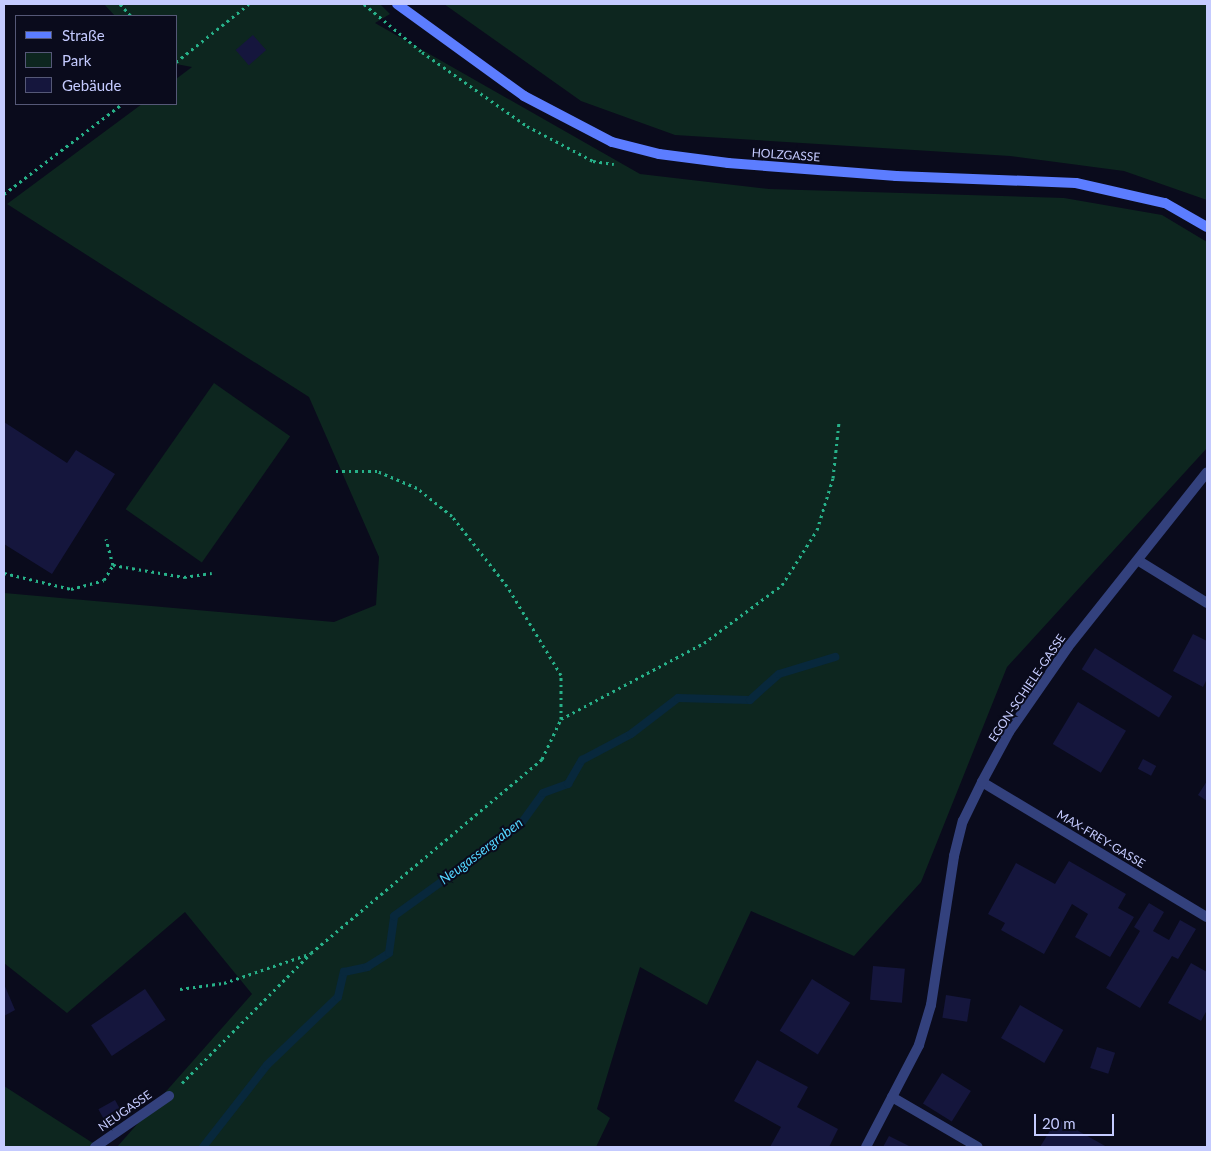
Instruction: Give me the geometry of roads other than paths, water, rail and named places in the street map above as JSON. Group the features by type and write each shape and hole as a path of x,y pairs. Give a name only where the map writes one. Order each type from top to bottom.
{"street":[{"name":"HOLZGASSE","path":"397,4 524,96 612,142 659,154 728,163 896,176 1076,183 1165,203 1207,227"},
{"name":"EGON-SCHIELE-GASSE","path":"866,1147 919,1045 929,1013 954,856 964,821 982,782 1009,732 1068,647 1139,561 1207,472"},
{"path":"1139,561 1207,603"},
{"name":"MAX-FREY-GASSE","path":"982,782 1207,917"},
{"name":"NEUGASSE","path":"95,1147 169,1096"},
{"path":"892,1097 978,1147"}],"waterway":[{"name":"Neugassergraben","path":"203,1147 267,1065 338,997 344,972 367,967 389,953 394,916 520,825 543,793 568,784 582,760 631,734 678,698 750,700 779,674 835,657"}]}
